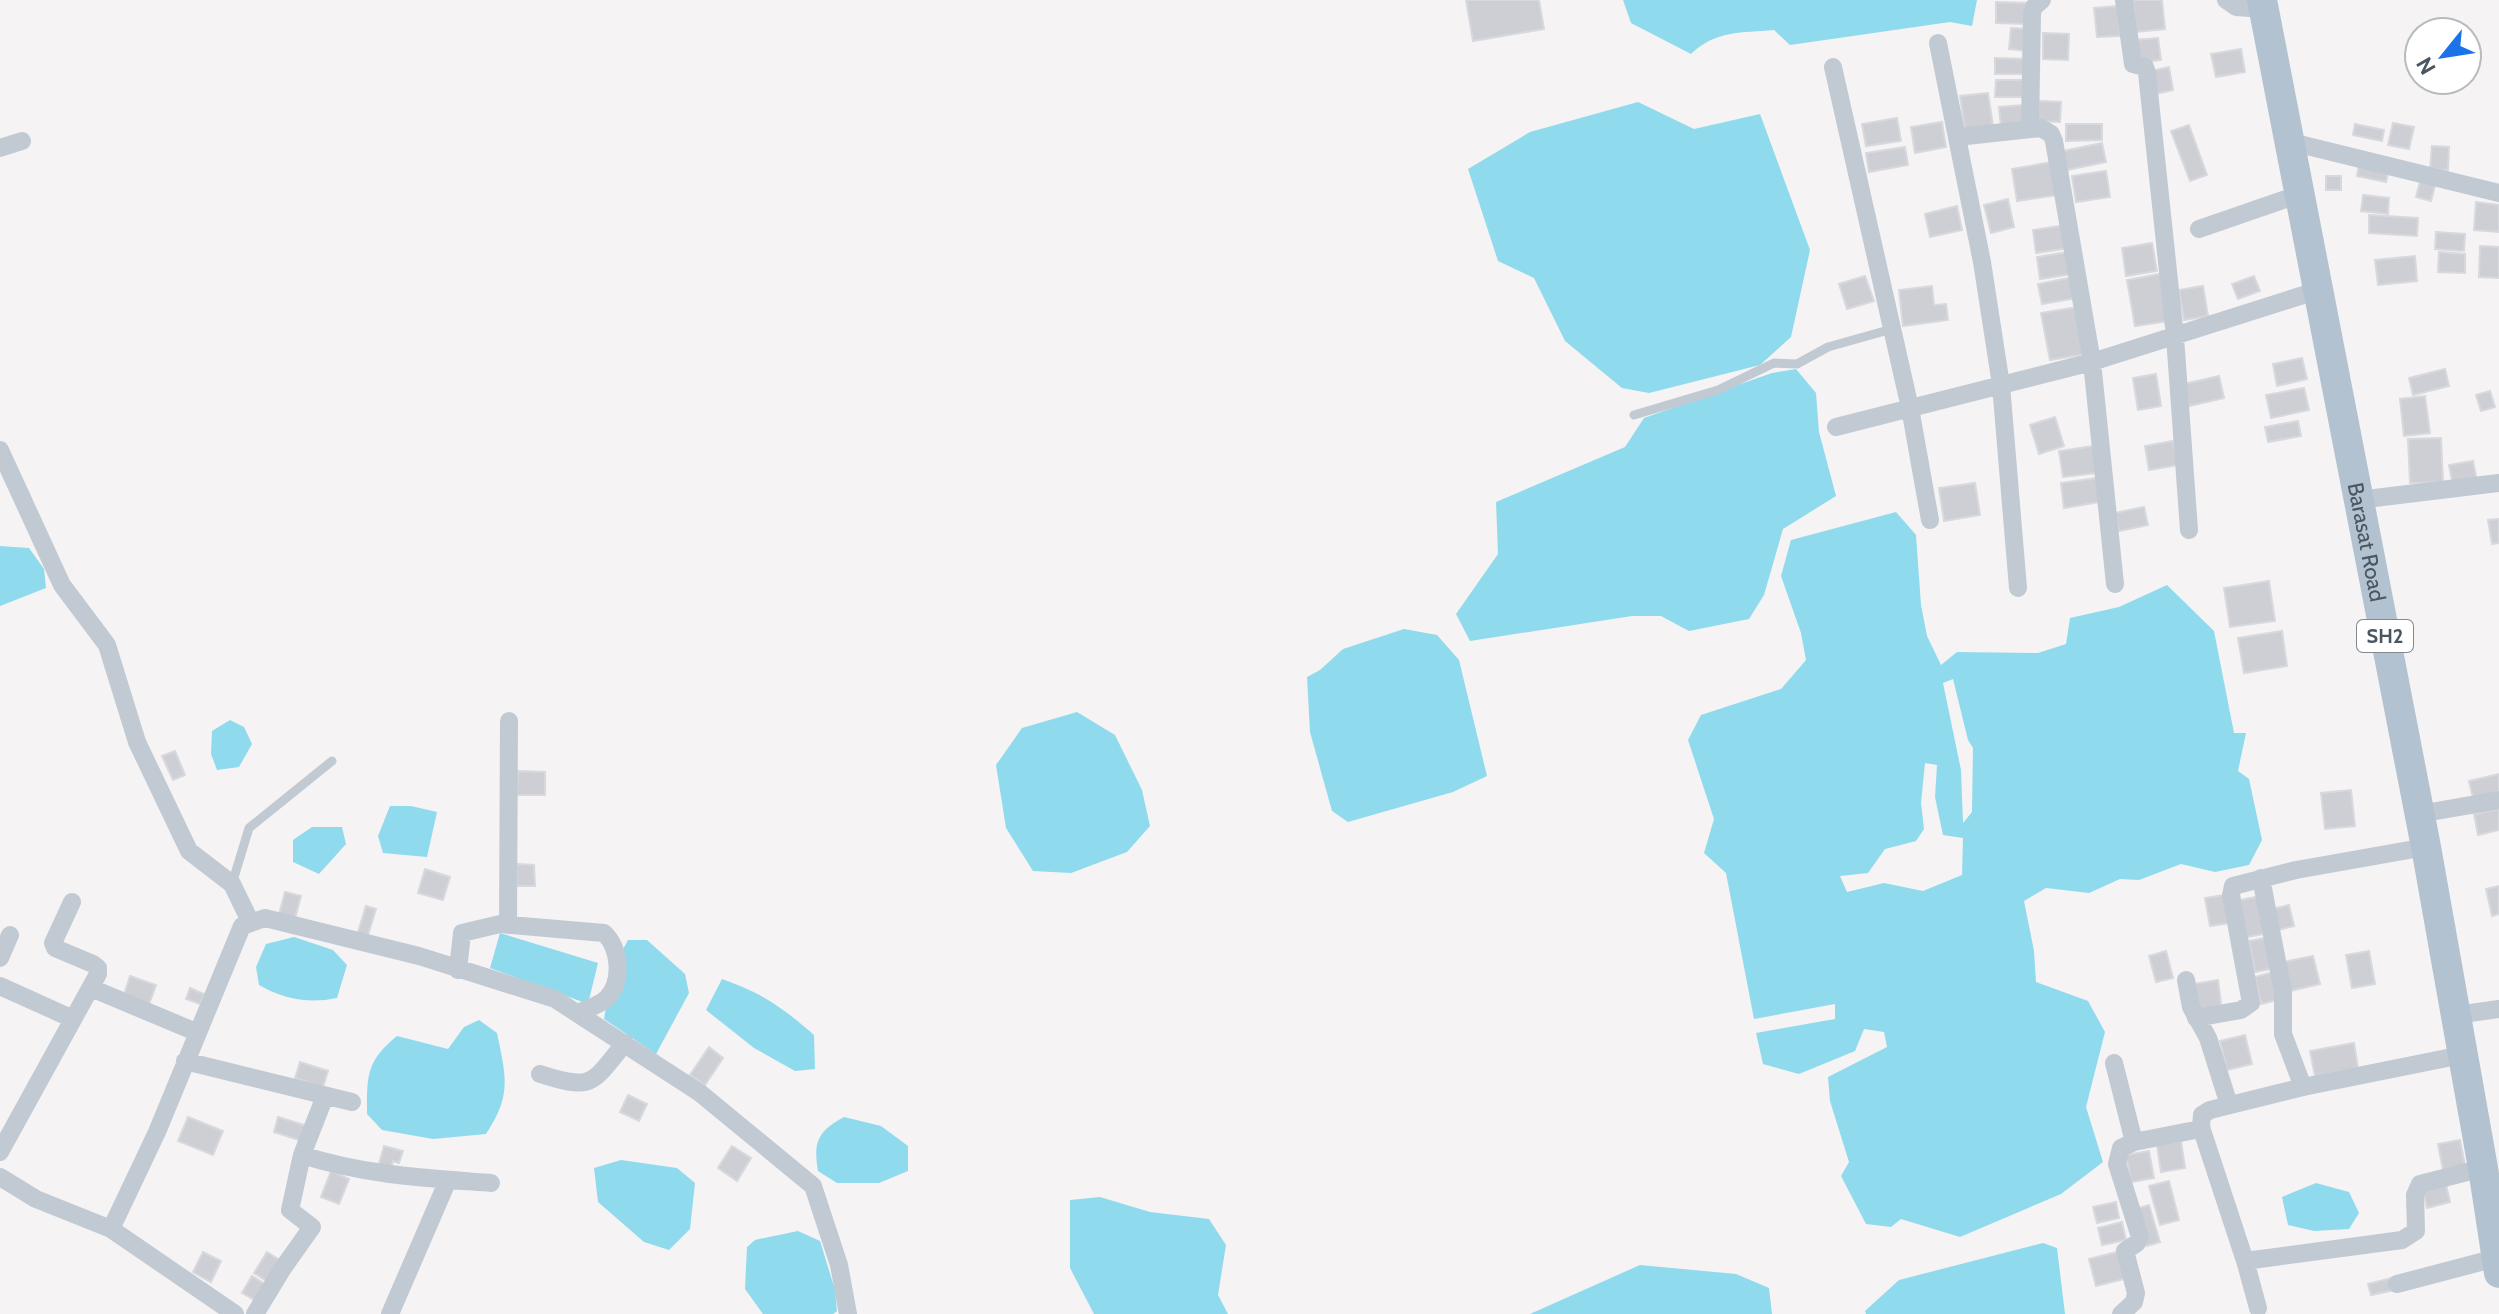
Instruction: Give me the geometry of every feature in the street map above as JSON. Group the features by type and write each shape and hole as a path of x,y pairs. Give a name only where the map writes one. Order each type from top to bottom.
{"main road":[{"name":"Barasat Road","path":"2263,5 2426,847 2483,1168 2497,1266"}],"street":[{"path":"2030,128 2032,13 2042,0"},
{"path":"2124,0 2133,64 2145,67 2147,73 2175,337 2189,530"},
{"path":"2226,0 2236,7 2263,5"},
{"path":"1938,43 1982,262 2001,385 2018,588"},
{"path":"1833,67 1910,408 1930,520"},
{"path":"1957,137 2030,128 2046,129 2054,141 2092,362 2115,584"},
{"path":"0,148 22,141"},
{"path":"2291,142 2499,193"},
{"path":"2199,229 2300,194"},
{"path":"1836,427 2092,362 2319,290"},
{"path":"0,450 62,585 107,645 137,742 189,851 232,884 250,921"},
{"path":"2358,500 2499,483"},
{"path":"508,925 509,721"},
{"path":"2419,814 2499,800"},
{"path":"2196,1018 2241,1010 2251,1003 2231,890 2238,884 2426,847"},
{"path":"2261,878 2283,992 2283,1034 2303,1087"},
{"path":"0,1152 91,988 98,968 55,948 53,943 72,902"},
{"path":"111,1229 157,1132 242,926 265,918 419,956 555,999 700,1093 813,1186 839,1265 848,1314"},
{"path":"458,970 462,933 508,925 604,933 611,939 618,967 609,996 578,1013"},
{"path":"0,958 10,935"},
{"path":"2186,980 2191,1007 2211,1047 2229,1105"},
{"path":"0,986 73,1019"},
{"path":"91,988 196,1032"},
{"path":"2456,1015 2499,1009"},
{"path":"540,1074 572,1084 585,1083 597,1077 625,1043"},
{"path":"2258,1308 2201,1127 2205,1111 2303,1087 2462,1055"},
{"path":"185,1061 352,1102"},
{"path":"2114,1063 2134,1142"},
{"path":"255,1314 312,1227 290,1210 302,1155 325,1096"},
{"path":"2121,1314 2134,1302 2136,1293 2125,1251 2140,1237 2117,1159 2121,1148 2134,1142 2201,1127"},
{"path":"302,1155 339,1167 390,1176 491,1183"},
{"path":"2245,1261 2402,1240 2416,1231 2415,1195 2420,1184 2483,1168"},
{"path":"0,1177 36,1199 111,1229 235,1314"},
{"path":"390,1314 448,1180"},
{"path":"2397,1284 2497,1266"}],"lane":[{"path":"1634,415 1718,390 1774,363 1797,364 1828,347 1892,329"},
{"path":"232,884 249,828 332,761"}],"water":[{"path":"1623,0 1977,0 1972,26 1950,22 1790,45 1774,30 1740,33 1710,41 1691,54 1631,23"},
{"path":"1638,102 1694,129 1760,114 1810,250 1791,337 1760,365 1649,393 1622,388 1565,341 1534,278 1498,261 1468,169 1530,132"},
{"path":"1796,369 1816,393 1819,432 1836,496 1783,529 1764,595 1749,619 1689,631 1661,616 1632,616 1470,641 1456,614 1498,554 1496,502 1625,447 1644,418 1772,373"},
{"path":"1896,512 1916,535 1921,605 1927,636 1941,665 1957,652 2038,653 2066,644 2070,618 2119,607 2167,585 2214,631 2234,733 2246,733 2238,771 2249,779 2262,840 2249,865 2215,872 2181,864 2139,880 2120,879 2089,893 2046,888 2024,901 2034,951 2036,982 2088,1001 2105,1032 2086,1107 2103,1162 2061,1194 1960,1237 1901,1219 1891,1227 1866,1224 1841,1176 1849,1162 1830,1101 1828,1077 1887,1047 1884,1032 1864,1029 1855,1051 1799,1074 1763,1064 1756,1033 1835,1019 1835,1004 1754,1019 1726,873 1704,853 1714,819 1688,740 1701,715 1781,689 1806,660 1801,633 1781,576 1791,540","holes":["1953,679 1968,740 1973,748 1972,812 1963,823 1961,770 1943,683","1925,763 1937,765 1935,797 1943,835 1963,838 1962,875 1923,891 1884,883 1847,892 1840,876 1868,873 1885,849 1916,841 1924,829 1921,803"]},
{"path":"0,546 29,548 44,569 46,588 0,606"},
{"path":"1404,629 1437,635 1459,660 1487,776 1453,792 1348,822 1332,811 1310,732 1307,677 1320,670 1343,649"},
{"path":"1077,712 1115,735 1142,790 1150,826 1127,852 1071,873 1033,871 1006,828 996,765 1022,728"},
{"path":"230,720 244,727 252,744 239,767 217,770 211,754 212,731"},
{"path":"390,806 411,806 437,812 427,857 383,853 378,836"},
{"path":"312,827 342,827 346,844 319,874 293,862 293,840"},
{"path":"500,933 598,963 588,1004 490,968"},
{"path":"294,937 333,950 347,965 337,998 296,999 259,985 256,967 266,944"},
{"path":"628,940 647,940 685,974 689,993 656,1054 604,1019 613,968"},
{"path":"722,979 771,1002 814,1035 815,1069 795,1071 754,1048 706,1010"},
{"path":"479,1020 497,1033 505,1085 500,1108 486,1134 433,1139 382,1130 367,1114 368,1079 379,1053 397,1036 448,1049 464,1027"},
{"path":"844,1117 881,1126 908,1146 908,1171 879,1183 837,1183 818,1171 816,1152 819,1138 828,1127"},
{"path":"621,1160 677,1168 695,1183 690,1229 669,1250 644,1242 598,1202 594,1168"},
{"path":"2316,1183 2349,1192 2359,1213 2349,1229 2314,1231 2288,1225 2282,1197"},
{"path":"1100,1197 1150,1212 1209,1219 1226,1245 1218,1295 1228,1314 1094,1314 1070,1268 1070,1200"},
{"path":"798,1231 820,1241 835,1290 837,1311 833,1314 763,1314 745,1289 747,1247 755,1240"},
{"path":"2043,1243 2057,1248 2065,1314 1866,1314 1865,1311 1899,1280"},
{"path":"1640,1265 1736,1274 1769,1288 1772,1314 1530,1314"}],"building":[{"path":"1466,0 1539,0 1544,29 1473,41"},
{"path":"2133,0 2162,0 2165,29 2136,32"},
{"path":"1996,2 2027,3 2027,24 1996,23"},
{"path":"2117,6 2120,36 2097,37 2094,8"},
{"path":"2011,28 2029,29 2028,51 2009,49"},
{"path":"2043,33 2069,34 2068,60 2043,59"},
{"path":"2158,38 2161,60 2137,63 2135,40"},
{"path":"2241,49 2245,72 2216,77 2211,54"},
{"path":"1995,58 2027,59 2027,74 1995,74"},
{"path":"2169,67 2173,90 2156,94 2151,71"},
{"path":"1996,80 2027,80 2027,97 1995,97"},
{"path":"1988,93 1993,126 1965,130 1960,96"},
{"path":"2039,101 2061,102 2060,122 2038,121"},
{"path":"2024,105 2026,126 2001,127 1999,107"},
{"path":"1897,118 1901,141 1866,146 1862,124"},
{"path":"1942,122 1946,147 1915,153 1911,127"},
{"path":"2393,123 2414,127 2409,149 2388,145"},
{"path":"2066,124 2102,124 2102,140 2066,141"},
{"path":"2355,124 2384,130 2382,141 2353,135"},
{"path":"2189,125 2207,175 2190,181 2171,131"},
{"path":"2102,143 2106,162 2067,170 2063,151"},
{"path":"2432,146 2449,147 2448,170 2430,169"},
{"path":"1905,147 1908,165 1869,172 1866,153"},
{"path":"2052,162 2058,195 2017,201 2012,169"},
{"path":"2359,163 2389,169 2386,182 2357,176"},
{"path":"2106,171 2110,197 2076,202 2072,176"},
{"path":"2326,176 2341,176 2341,190 2326,190"},
{"path":"2421,178 2436,182 2431,201 2416,197"},
{"path":"2363,195 2389,198 2388,214 2361,211"},
{"path":"2008,199 2014,227 1991,233 1984,205"},
{"path":"2476,202 2499,205 2499,232 2474,230"},
{"path":"1957,206 1962,230 1930,237 1925,214"},
{"path":"2369,215 2418,218 2417,236 2369,233"},
{"path":"2066,225 2069,248 2036,253 2033,230"},
{"path":"2436,232 2465,234 2464,251 2435,249"},
{"path":"2152,243 2157,271 2126,276 2122,248"},
{"path":"2480,246 2499,247 2499,278 2479,277"},
{"path":"2069,252 2073,274 2040,279 2037,257"},
{"path":"2439,252 2465,254 2465,273 2438,272"},
{"path":"2415,256 2417,281 2378,285 2375,260"},
{"path":"2160,274 2169,321 2135,326 2127,280"},
{"path":"1865,276 1874,301 1847,309 1839,284"},
{"path":"2254,276 2260,291 2238,299 2232,284"},
{"path":"2074,277 2077,298 2042,304 2038,284"},
{"path":"1932,286 1934,305 1946,304 1948,320 1903,326 1899,290"},
{"path":"2203,286 2208,316 2184,320 2179,290"},
{"path":"2078,307 2086,354 2050,360 2041,313"},
{"path":"2302,358 2307,379 2277,386 2273,364"},
{"path":"2445,369 2449,386 2413,395 2409,378"},
{"path":"2156,374 2161,406 2138,410 2133,378"},
{"path":"2219,376 2224,398 2189,406 2184,384"},
{"path":"2304,388 2309,410 2271,418 2266,395"},
{"path":"2490,391 2495,407 2481,411 2476,395"},
{"path":"2425,396 2430,433 2404,436 2400,399"},
{"path":"2055,417 2064,446 2039,454 2030,425"},
{"path":"2298,421 2301,436 2268,442 2265,427"},
{"path":"2441,438 2443,482 2410,483 2408,439"},
{"path":"2173,441 2178,465 2149,470 2145,446"},
{"path":"2094,446 2097,473 2063,477 2059,451"},
{"path":"2473,461 2477,481 2453,486 2449,465"},
{"path":"2097,478 2100,502 2064,508 2061,483"},
{"path":"1975,483 1980,515 1944,521 1939,488"},
{"path":"2144,507 2148,525 2119,531 2115,513"},
{"path":"2499,519 2499,543 2492,544 2488,520"},
{"path":"2269,581 2275,621 2230,627 2224,588"},
{"path":"2282,631 2287,666 2244,673 2238,638"},
{"path":"175,751 185,775 173,780 162,756"},
{"path":"518,771 545,772 545,795 517,795"},
{"path":"2499,774 2499,792 2473,798 2469,781"},
{"path":"2351,790 2355,826 2325,829 2321,793"},
{"path":"2499,809 2499,830 2478,835 2474,814"},
{"path":"517,864 534,865 535,886 517,886"},
{"path":"425,869 450,877 443,900 418,893"},
{"path":"2499,886 2499,914 2492,916 2486,889"},
{"path":"285,892 301,896 294,922 278,918"},
{"path":"2225,895 2230,923 2210,926 2205,898"},
{"path":"2261,896 2269,933 2247,937 2240,900"},
{"path":"2289,905 2294,926 2274,931 2269,910"},
{"path":"366,906 376,909 367,938 357,935"},
{"path":"2270,937 2275,968 2255,972 2249,941"},
{"path":"2166,951 2173,978 2156,982 2149,956"},
{"path":"2369,951 2375,984 2352,988 2346,955"},
{"path":"2313,956 2320,984 2290,991 2284,962"},
{"path":"2274,972 2281,999 2261,1004 2255,977"},
{"path":"130,976 156,985 148,1007 123,998"},
{"path":"2218,980 2222,1011 2199,1014 2194,984"},
{"path":"190,988 204,994 200,1004 186,999"},
{"path":"2245,1035 2252,1064 2227,1070 2220,1041"},
{"path":"2354,1043 2358,1068 2315,1076 2310,1051"},
{"path":"709,1047 723,1058 705,1085 690,1075"},
{"path":"300,1062 328,1071 323,1087 295,1078"},
{"path":"628,1095 647,1104 639,1121 620,1112"},
{"path":"188,1117 223,1131 213,1155 178,1141"},
{"path":"278,1117 307,1126 302,1141 274,1132"},
{"path":"2460,1140 2465,1166 2443,1170 2438,1144"},
{"path":"2181,1141 2185,1168 2161,1172 2157,1145"},
{"path":"384,1146 403,1151 399,1163 393,1161 389,1175 377,1171"},
{"path":"732,1146 751,1158 737,1181 718,1168"},
{"path":"2149,1151 2154,1178 2131,1182 2126,1155"},
{"path":"331,1171 349,1179 339,1204 321,1197"},
{"path":"2445,1180 2450,1202 2427,1208 2422,1186"},
{"path":"2169,1181 2179,1220 2160,1225 2149,1186"},
{"path":"2116,1202 2119,1218 2097,1223 2093,1207"},
{"path":"2149,1205 2160,1242 2147,1246 2136,1209"},
{"path":"2122,1222 2126,1240 2102,1245 2098,1228"},
{"path":"2121,1251 2128,1278 2096,1286 2089,1259"},
{"path":"203,1252 221,1261 211,1282 193,1272"},
{"path":"267,1252 283,1262 270,1283 254,1273"},
{"path":"252,1276 268,1286 258,1302 242,1293"},
{"path":"2392,1278 2395,1290 2371,1295 2368,1284"}]}
